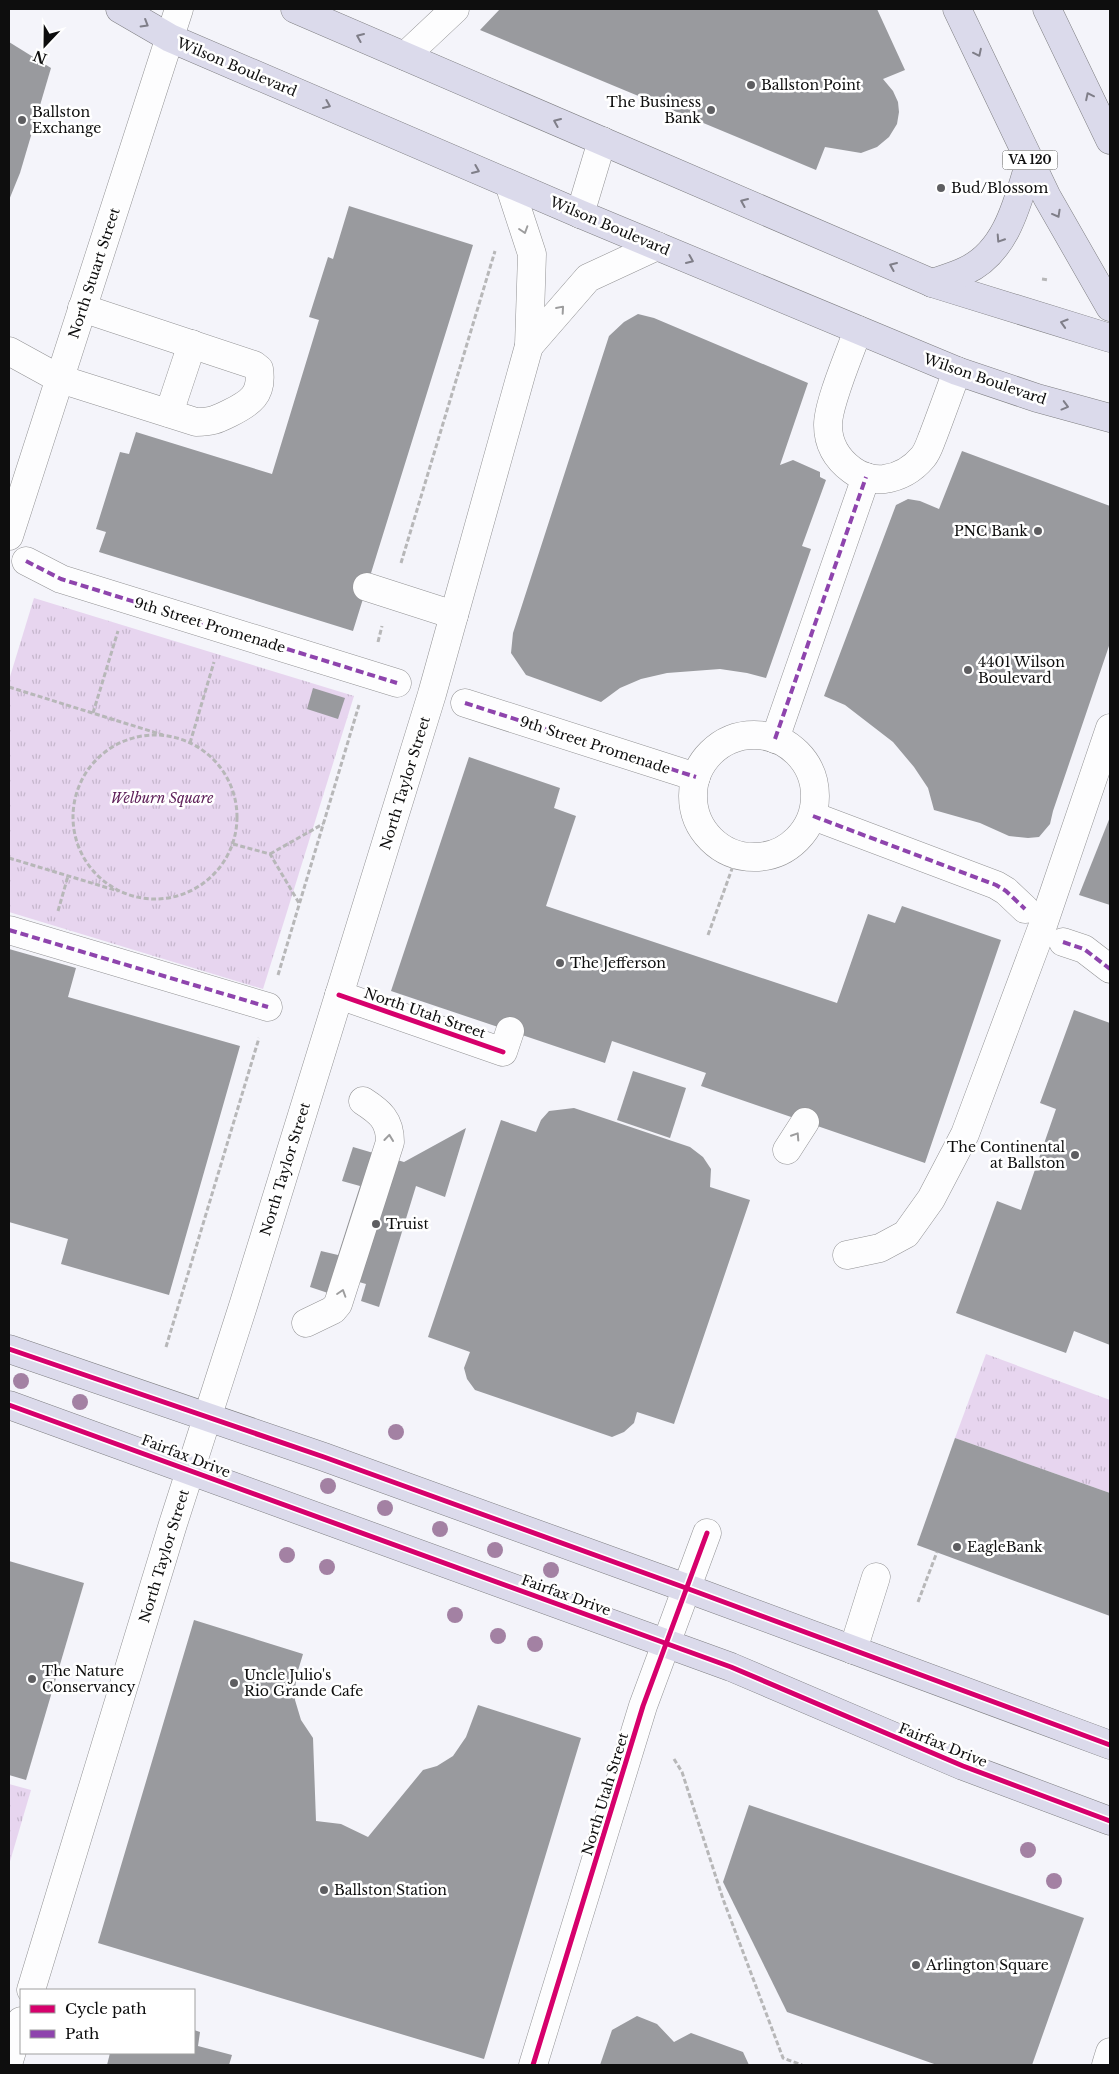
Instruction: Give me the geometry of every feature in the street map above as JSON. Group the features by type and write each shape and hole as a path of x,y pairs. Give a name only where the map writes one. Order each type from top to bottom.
{"main road":[{"name":"Wilson Boulevard","path":"120,9 170,38 509,184 957,371 1037,398 1110,418"},
{"path":"294,9 932,283 1110,338"},
{"name":"VA 120","path":"957,9 1047,197 1110,307"},
{"path":"1047,9 1110,140"},
{"path":"932,283 967,270 982,260 998,242 1014,216 1030,161"},
{"path":"9,1349 324,1457 686,1588 1110,1745"},
{"name":"Fairfax Drive","path":"9,1405 731,1667 963,1766 1110,1821"}],"street":[{"name":"North Stuart Street","path":"9,536 179,9"},
{"path":"405,56 455,9"},
{"path":"580,214 602,141"},
{"name":"North Taylor Street","path":"31,1989 432,694 529,346 532,254 509,184"},
{"name":"North Taylor Street","path":"529,346 588,278 657,246"},
{"path":"9,351 60,378 196,422 211,422 250,403 258,390 261,378 259,369 254,365 82,308"},
{"path":"858,330 832,405 828,423 829,437 834,451 843,464 866,477 880,479 901,475 914,467 925,455 957,371"},
{"path":"169,413 192,344"},
{"path":"774,739 866,477"},
{"name":"9th Street Promenade","path":"26,561 61,579 397,683"},
{"path":"367,587 454,615"},
{"name":"9th Street Promenade","path":"464,703 696,777"},
{"path":"847,1255 880,1248 906,1234 931,1198 965,1134 1043,925 1110,728"},
{"path":"763,736 774,739 795,751 807,764 814,781 816,798 813,816 804,832 791,846 775,854 757,857 737,855 721,848 706,834 696,816 693,797 696,777 706,758 722,744 742,737 763,736"},
{"path":"813,816 996,885 1006,891 1025,909"},
{"path":"9,930 268,1007"},
{"path":"1063,942 1084,949 1110,969"},
{"name":"North Utah Street","path":"339,995 506,1041"},
{"path":"306,1323 333,1310 338,1304 390,1142 390,1130 384,1118 363,1101"},
{"path":"786,1150 805,1122"},
{"name":"North Utah Street","path":"533,2065 643,1706 707,1533"},
{"path":"853,1650 876,1577"},
{"path":"9,2061 20,2024"},
{"path":"1106,2065 1110,2052"}],"path":[{"path":"166,1347 496,249"},
{"path":"93,713 128,600"},
{"path":"190,743 224,629"},
{"path":"9,687 190,743 210,756 226,774 235,796 237,812 233,844 223,863 208,879 190,892 168,898 146,898 9,858"},
{"path":"125,892 106,882 90,866 79,848 74,826 74,804 80,784 91,765 108,750 126,740 148,735 169,737"},
{"path":"270,854 323,824"},
{"path":"233,844 270,854 299,903"},
{"path":"708,935 737,855"},
{"path":"918,1602 937,1552"},
{"path":"674,1759 682,1772 723,1900 783,2058 802,2065"}],"green space":[{"name":"Welburn Square","path":"34,598 354,696 263,989 9,912 9,680"},
{"path":"986,1354 1110,1400 1110,1493 955,1438"},
{"path":"9,1784 31,1790 9,1865"}],"building":[{"name":"Ballston Point","path":"500,9 877,9 905,70 883,79 893,91 898,102 897,124 889,137 877,147 861,153 825,147 816,170 480,30"},
{"name":"Ballston Exchange","path":"9,42 51,68 20,173 9,200"},
{"path":"349,206 473,245 353,631 99,552 106,532 96,529 120,452 129,454 136,432 272,474 319,320 309,317 328,257 333,259"},
{"path":"638,314 654,318 808,383 780,465 793,460 820,472 820,477 826,480 802,546 811,549 766,678 720,669 667,673 641,679 620,688 601,702 526,675 511,653 513,633 609,336 624,322"},
{"name":"4401 Wilson Boulevard","path":"962,451 1110,506 1110,643 1050,824 1039,837 1009,836 980,823 934,810 928,788 914,767 893,742 845,705 824,696 896,505 908,499 920,501 939,509"},
{"path":"313,688 345,698 338,719 307,709"},
{"name":"The Jefferson","path":"469,757 560,788 554,808 576,816 546,906 837,1003 868,914 895,923 902,906 1001,940 925,1163 701,1086 706,1073 612,1041 605,1063 391,991"},
{"path":"1110,817 1110,905 1079,895"},
{"path":"9,949 76,968 68,997 240,1046 169,1295 61,1264 68,1239 9,1222"},
{"name":"The Continental at Ballston","path":"1074,1010 1110,1023 1110,1345 1074,1331 1066,1353 956,1313 997,1201 1021,1210 1056,1109 1040,1103"},
{"path":"633,1071 686,1088 670,1138 617,1120"},
{"path":"574,1108 690,1147 703,1157 711,1169 710,1187 750,1200 674,1424 637,1412 634,1423 624,1432 612,1437 475,1390 467,1379 464,1368 470,1352 428,1337 501,1120 536,1132 541,1120 549,1111"},
{"name":"Truist","path":"466,1128 445,1197 416,1186 379,1307 361,1301 366,1284 334,1275 328,1293 310,1287 321,1251 338,1255 360,1186 342,1181 353,1147 404,1162"},
{"path":"955,1438 1110,1493 1110,1616 917,1545"},
{"name":"The Nature Conservancy","path":"9,1561 84,1583 26,1780 9,1775"},
{"name":"Ballston Station","path":"194,1620 303,1654 296,1677 295,1700 301,1720 313,1738 316,1821 341,1824 368,1837 423,1770 437,1766 453,1756 466,1737 478,1705 581,1738 484,2059 98,1943"},
{"name":"Arlington Square","path":"749,1805 1084,1918 1032,2065 937,2065 787,2012 723,1882"},
{"path":"637,2016 657,2024 674,2042 691,2033 743,2052 749,2065 600,2065 612,2030"},
{"path":"195,2030 200,2032 198,2046 232,2055 229,2065 107,2065 110,2054 195,2054"}],"marked path":[{"path":"775,739 866,477"},
{"path":"26,561 61,579 397,683"},
{"path":"465,703 696,777"},
{"path":"813,816 996,885 1006,891 1025,909"},
{"path":"9,930 268,1007"},
{"path":"1063,942 1084,949 1110,969"}],"cycle path":[{"path":"339,995 503,1052"},
{"path":"9,1349 324,1457 686,1588 1110,1745"},
{"path":"9,1405 731,1667 963,1766 1110,1821"},
{"path":"533,2065 643,1706 707,1533"}],"place":[{"name":"Ballston Point","path":"751,85"},
{"name":"The Business Bank","path":"711,110"},
{"name":"Ballston Exchange","path":"22,120"},
{"name":"Bud/Blossom","path":"941,188"},
{"name":"PNC Bank","path":"1038,531"},
{"name":"4401 Wilson Boulevard","path":"968,670"},
{"name":"The Jefferson","path":"560,963"},
{"name":"The Continental at Ballston","path":"1075,1155"},
{"name":"Truist","path":"376,1224"},
{"name":"EagleBank","path":"957,1547"},
{"name":"The Nature Conservancy","path":"32,1679"},
{"name":"Uncle Julio's Rio Grande Cafe","path":"234,1683"},
{"name":"Ballston Station","path":"324,1890"},
{"name":"Arlington Square","path":"916,1965"}]}
